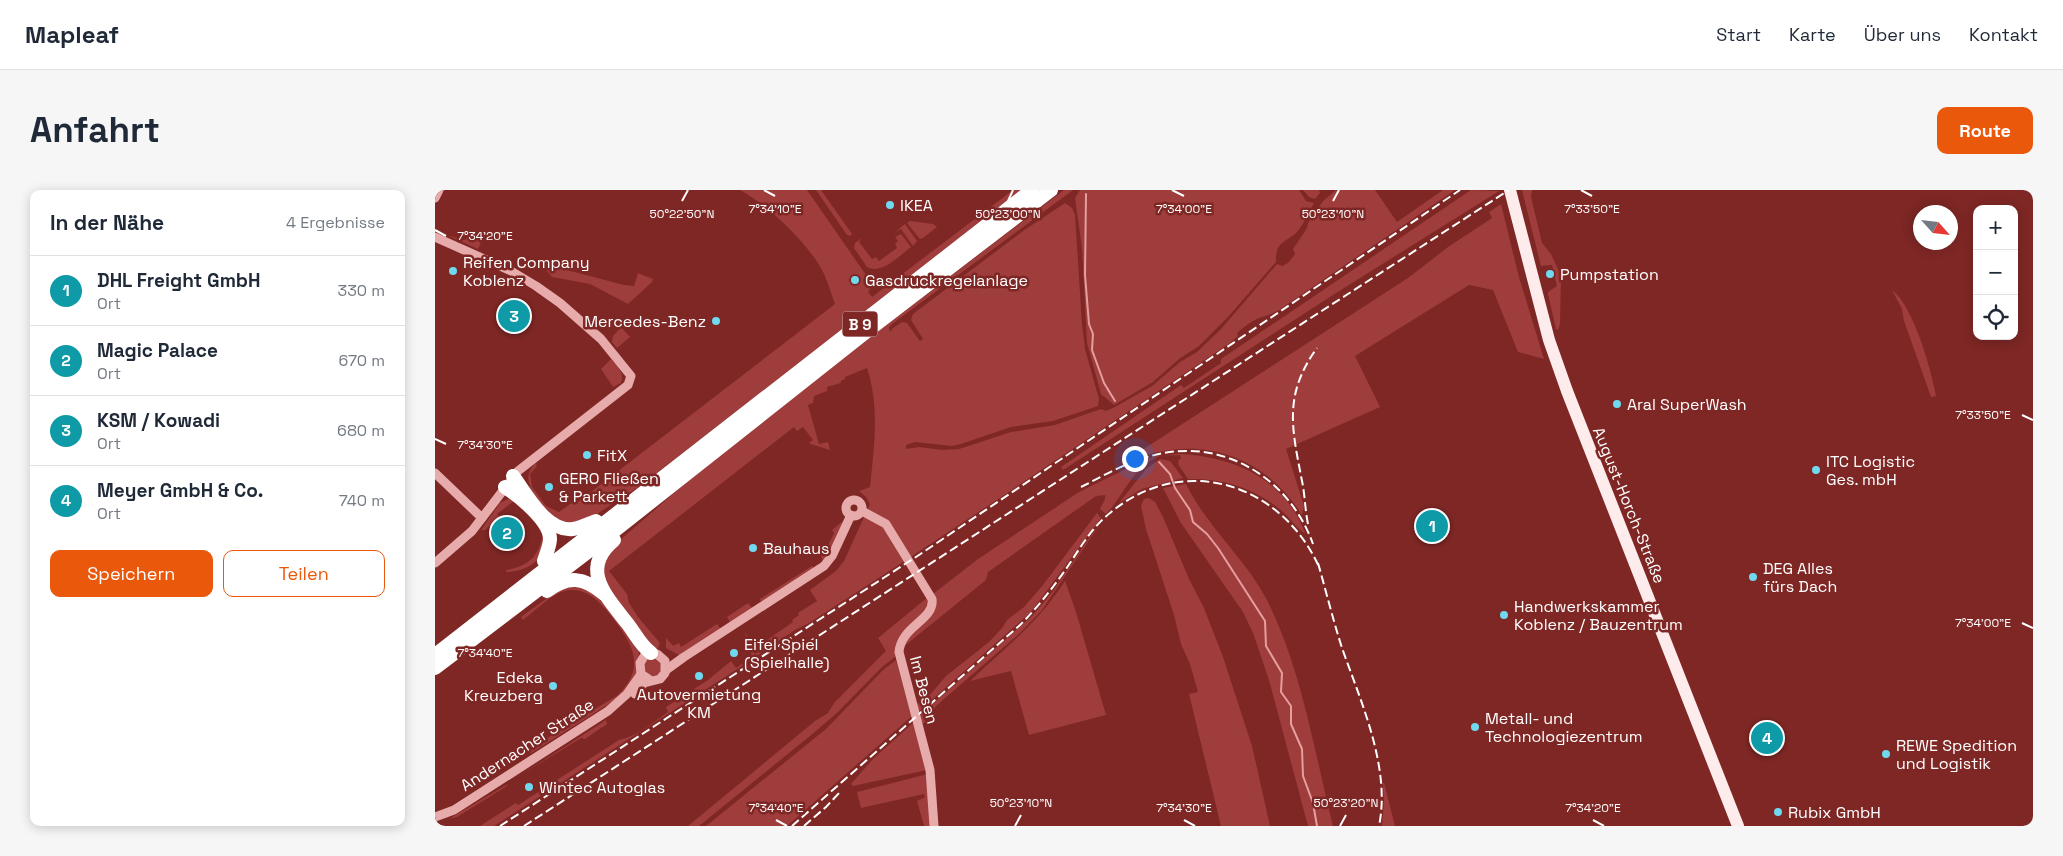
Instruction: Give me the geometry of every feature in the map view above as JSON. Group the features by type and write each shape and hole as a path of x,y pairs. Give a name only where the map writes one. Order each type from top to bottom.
{"highway":[{"name":"B 9","path":"435,655 1032,190"},
{"name":"B 9","path":"435,668 585,554 862,335 1051,190"},
{"path":"435,646 595,521 673,465 688,458"},
{"path":"509,481 555,525 575,529 595,521"},
{"path":"509,481 547,528 550,541 544,561"},
{"path":"647,655 605,594 598,579 597,564 607,547 645,515 668,487"},
{"path":"435,679 554,586 572,574 591,570 597,564"},
{"path":"564,581 586,582 605,594"}],"main road":[{"name":"August-Horch-Straße","path":"1510,190 1535,292 1566,388 1738,826"}],"street":[{"path":"435,198 439,190"},
{"path":"435,237 511,271 560,303 601,339 631,376 628,385 527,463 509,481 465,538 435,563"},
{"path":"435,473 482,518"},
{"path":"851,500 858,500 861,503 862,511 857,516 851,515 847,512 846,506 851,500"},
{"name":"Im Besen","path":"862,511 886,524 932,599 933,604 929,612 902,638 899,652 930,770 934,826"},
{"path":"664,659 666,670 824,566 832,556 851,515"},
{"path":"647,655 659,655 664,659 678,661"},
{"name":"Andernacher Straße","path":"608,711 627,694 641,674 639,666 647,655"},
{"name":"Andernacher Straße","path":"435,816 454,810 608,711 627,701 644,683 660,679 666,670"},
{"path":"641,674 650,680"}],"shaded area":[{"path":"740,190 807,190 873,285 868,292 872,297 1013,190 1024,190 637,488 583,523 555,521 538,501 530,485 528,478 530,470 536,463 537,466 530,474 532,487 546,506 559,512 573,502 578,502 835,304 821,268 796,235 774,214"},
{"path":"816,190 821,190 852,234 850,236 847,235"},
{"path":"1064,190 1073,190 889,327 890,332 902,322 907,323 920,341 923,339 911,320 913,314 1023,231 1065,203 1072,208 1075,215 1085,349 1099,399 1098,406 1053,421 1011,427 961,444 952,446 915,442 906,445 906,449 919,447 942,450 959,449 1011,432 1055,425 1101,409 1106,411 1113,408 1152,386 1180,362 1197,352 1221,329 1277,264 1282,266 1288,263 1295,254 1293,249 1307,228 1308,223 1323,201 1336,190 1375,190 1397,222 1443,190 1455,190 1279,310 1250,323 1237,333 1238,336 1230,343 862,589 795,630 739,668 494,826 480,826 516,803 518,805 619,740 632,736 644,729 668,712 666,707 708,680 731,661 736,668 752,657 745,632 752,644 749,646 755,654 769,644 767,640 793,622 792,620 799,615 798,613 817,601 810,590 836,571 844,561 870,504 859,491 870,487 875,427 874,397 867,368 845,377 841,383 827,387 827,391 814,396 813,403 808,405 819,444 828,442 830,450 809,443 813,440 803,427 797,431 794,427 609,571 627,594 629,603 638,617 660,643 657,650 654,651 605,587 601,573 611,548 682,486 846,356"},
{"path":"1080,190 1299,190 1306,201 1314,203 1300,228 1278,249 1276,262 1228,317 1199,346 1179,359 1153,382 1114,405 1101,394 1087,343 1082,248 1075,198"},
{"path":"1303,190 1319,190 1320,193 1315,199 1309,197"},
{"path":"1471,190 1499,191 1333,295 1063,470 1061,467 1181,385 1184,388 1221,363 1221,359"},
{"path":"1522,190 1532,190 1531,197 1542,243 1551,254 1561,276 1560,324 1558,330 1556,329 1548,294 1557,286 1552,265 1541,266"},
{"path":"1501,204 1519,277 1544,359 1518,352 1493,290 1469,285 1355,356 1380,407 1286,449 1304,506 1302,515 1286,493 1267,476 1246,462 1223,454 1199,449 1174,449 1149,454 1122,463 1408,278 1448,247 1492,218 1489,212"},
{"path":"910,221 933,224 937,227 920,239 907,223"},
{"path":"905,224 917,241 913,246 901,229 895,232"},
{"path":"901,234 911,247 879,269 867,267 854,248 855,243 862,238 859,242 872,259 876,257 879,261 897,248 895,244 898,241 895,237"},
{"path":"447,235 464,240 474,236 483,238 478,249"},
{"path":"540,263 624,285 634,286 638,273 653,279 628,304 590,284 552,277"},
{"path":"1892,290 1900,298 1914,324 1926,355 1936,396 1931,397 1904,321 1902,309"},
{"path":"621,327 630,337 617,348 612,342 613,336"},
{"path":"611,359 620,370 622,376 621,383 613,387 601,369"},
{"path":"1178,454 1218,459 1237,465 1254,474 1270,484 1284,498 1296,514 1305,533 1273,504 1250,491 1239,486 1214,480 1188,479 1178,464 1179,459 1181,459 1180,455 1168,455"},
{"path":"1164,455 1157,457 1141,468 1106,514 1100,509 1105,495 1096,496 988,572 986,580 902,648 904,642 932,613 933,594 978,559 1079,492 1140,462 1157,456"},
{"path":"1160,459 1170,461 1183,478 1142,489 1119,503 1146,469"},
{"path":"1186,484 1204,514 1258,585 1279,627 1306,711 1333,826 1308,826 1269,680 1253,633 1243,612 1181,523 1163,488"},
{"path":"512,497 524,502 535,513 544,526 548,539 542,554 533,564 521,570 506,572 506,570 527,563 536,554 543,532 522,504 514,501 497,514 501,518 485,530 481,530 500,503"},
{"path":"1149,498 1155,502 1163,517 1189,579 1204,608 1223,657 1252,746 1270,826 1221,826 1189,694 1198,692 1190,664 1181,644 1174,615 1146,529 1141,506 1144,499"},
{"path":"1097,513 1101,518 1031,612 917,713 915,704 924,702 946,676 989,642 1007,620 1024,607 1043,585"},
{"path":"842,522 829,553 823,561 819,552 824,554 834,533 832,530"},
{"path":"1100,524 1042,610 1020,633 936,706 925,723 920,724 918,717 1033,615 1053,591"},
{"path":"812,566 814,568 761,602 760,599"},
{"path":"1065,581 1106,715 1029,735 1011,671 970,681 1032,623"},
{"path":"565,585 595,590 637,646 639,652 637,674 620,697 529,753 526,749 528,745 531,748 618,695 627,685 632,675 633,655 625,636 603,606 586,593 572,590 559,593 523,620 521,617"},
{"path":"928,597 927,609 896,643 895,657 882,667 838,712 699,826 688,826 815,721 828,713 834,703 886,651 878,638"},
{"path":"748,603 752,608 730,622 727,617"},
{"path":"717,624 720,628 679,655 666,648 666,638 673,646 679,643 681,647"},
{"path":"653,658 659,661 662,667 659,673 653,676 647,673 644,667 647,661"},
{"path":"896,660 912,716 787,826 706,826 826,729 883,670"},
{"path":"606,720 607,724 585,739 581,738 518,777"},
{"path":"914,722 927,770 853,786 851,784 873,759"},
{"path":"928,774 931,826 924,826 917,801 925,797 924,794 861,808 857,792"},
{"path":"1384,783 1395,826 1382,826"},
{"path":"508,784 457,817 449,819"}],"waterway":[{"path":"1086,194 1085,275 1089,324 1093,334 1092,350 1104,383 1115,401"},
{"path":"1159,462 1170,474 1175,488 1190,510 1193,522 1207,534 1218,548 1265,621 1266,646 1282,673 1281,692 1291,706 1291,724 1302,749 1303,776 1313,803 1317,826"}],"railway":[{"path":"500,826 919,555 1460,190"},
{"path":"524,826 1509,190"},
{"path":"1308,524 1295,445 1293,413 1299,381 1306,365 1317,348"},
{"path":"1081,487 1124,466 1151,456 1177,451 1202,452 1227,457 1249,467 1270,481 1287,499 1302,520 1313,544"},
{"path":"792,826 1020,625 1050,591 1097,525 1110,513 1139,494 1169,484 1199,481 1229,486 1257,498 1282,516 1303,540 1320,569"},
{"path":"1318,563 1342,648 1365,713 1378,758 1382,804 1379,826"},
{"path":"804,826 841,791"}],"place":[{"name":"IKEA","path":"890,205"},
{"name":"Reifen Company Koblenz","path":"453,271"},
{"name":"Pumpstation","path":"1550,274"},
{"name":"Gasdruckregelanlage","path":"855,280"},
{"name":"KSM / Kowadi","path":"514,316"},
{"name":"Mercedes-Benz","path":"716,321"},
{"name":"Aral SuperWash","path":"1617,404"},
{"name":"FitX","path":"587,455"},
{"name":"ITC Logistic Ges. mbH","path":"1816,470"},
{"name":"GERO Fließen & Parkett","path":"549,487"},
{"name":"DHL Freight GmbH","path":"1432,526"},
{"name":"Magic Palace","path":"507,533"},
{"name":"Bauhaus","path":"753,548"},
{"name":"DEG Alles fürs Dach","path":"1753,577"},
{"name":"Handwerkskammer Koblenz / Bauzentrum","path":"1504,615"},
{"name":"Eifel Spiel (Spielhalle)","path":"734,653"},
{"name":"Autovermietung KM","path":"699,676"},
{"name":"Edeka Kreuzberg","path":"553,686"},
{"name":"Metall- und Technologiezentrum","path":"1475,727"},
{"name":"Meyer GmbH & Co.","path":"1767,738"},
{"name":"REWE Spedition und Logistik","path":"1886,754"},
{"name":"Wintec Autoglas","path":"529,787"},
{"name":"Rubix GmbH","path":"1778,812"}]}
